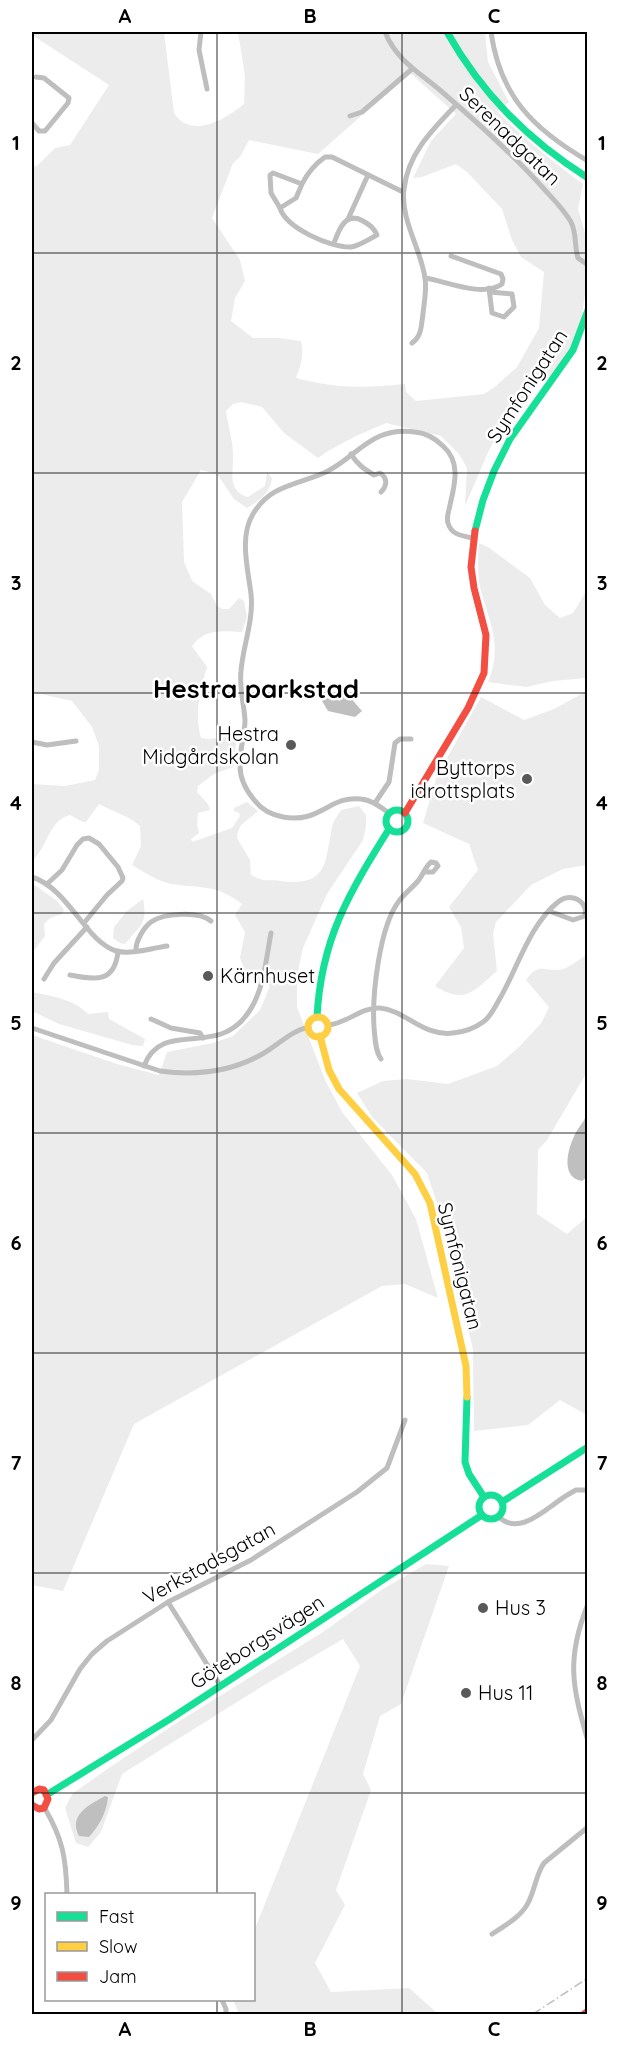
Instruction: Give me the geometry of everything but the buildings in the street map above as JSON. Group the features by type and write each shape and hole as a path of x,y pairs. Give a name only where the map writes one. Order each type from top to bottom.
{"main road":[{"path":"447,32 478,83 497,104 527,134 588,178"},
{"name":"Symfonigatan","path":"405,813 468,708 484,672 486,635 472,578 473,538 483,500 503,452 573,350 588,310"},
{"path":"395,810 405,813 408,820 404,829 397,832 389,829 386,821 388,813 395,810"},
{"path":"317,1017 319,981 329,940 354,884 389,829"},
{"path":"317,1017 324,1019 328,1025 326,1032 320,1036 312,1034 309,1027 311,1020 317,1017"},
{"name":"Symfonigatan","path":"320,1036 329,1070 339,1089 415,1173 430,1203 466,1366 468,1397 465,1462 469,1474 484,1497"},
{"path":"502,1502 588,1447"},
{"path":"494,1496 502,1502 503,1509 498,1516 489,1519 482,1515 479,1505 484,1497 494,1496"},
{"name":"Göteborgsvägen","path":"48,1794 170,1719 482,1515"},
{"path":"32,1791 42,1789 48,1794 49,1802 44,1807 37,1808 32,1805"},
{"path":"584,2014 588,2011"}],"street":[{"path":"201,32 199,50 207,89"},
{"name":"Serenadgatan","path":"385,32 396,52 412,69 528,170 563,210 576,235 578,258 588,265"},
{"path":"491,32 495,58 512,95 538,126 588,161"},
{"path":"350,116 362,112 412,69"},
{"path":"32,123 39,131 45,131 68,103 69,98 44,78 36,77"},
{"path":"412,343 420,333 426,288 408,224 403,192 406,174 415,153 428,135 456,105"},
{"path":"280,208 296,198 307,173 326,157 332,157 403,192"},
{"path":"302,184 273,173 270,175 271,194 282,215 302,232 349,247 377,235 372,227 360,219 351,217 348,219"},
{"path":"333,243 341,226 348,219 368,175"},
{"path":"451,256 501,274 502,284 489,290"},
{"path":"425,278 459,287 489,290 512,294 514,307 509,314 504,317 492,313 489,290"},
{"path":"388,813 375,803 361,799 349,799 335,803 307,818 278,816 262,809 255,802 242,779 240,767 245,720 241,672 251,610 246,548 248,526 253,514 261,504 278,489 324,473 368,442 392,433 415,432 433,438 447,449 454,465 455,480 447,516 448,524 457,534 473,538"},
{"path":"351,454 363,469 374,475 384,476 386,488 381,492"},
{"path":"375,803 389,782 395,743 400,739 411,739"},
{"path":"32,742 46,745 76,741"},
{"path":"44,980 54,963 123,878 122,871 99,844 92,839 83,839 74,848 62,870 47,884"},
{"path":"381,1059 378,1056 373,1009 377,968 390,919 398,903 425,872"},
{"path":"32,877 47,884 102,943 118,951 136,951 167,946"},
{"path":"328,1025 382,1008 430,1031 451,1034 468,1030 485,1022 504,993 526,944 549,911 558,901 564,898 580,900 586,911 585,916 573,920 549,911"},
{"path":"136,951 136,942 153,920 182,914 198,914 211,921"},
{"path":"144,1066 151,1052 165,1042 214,1037 228,1032 239,1024 248,1013 258,992 271,933"},
{"path":"70,975 100,978 108,975 117,963 118,951"},
{"path":"151,1019 171,1028 200,1032 203,1038"},
{"path":"32,1028 160,1071 202,1074 225,1069 264,1053 288,1035 309,1027"},
{"name":"Verkstadsgatan","path":"32,1740 51,1720 80,1669 106,1641 168,1602 251,1560 357,1492 387,1468 405,1420"},
{"path":"498,1516 508,1524 523,1524 568,1494 576,1490 588,1490"},
{"path":"168,1602 219,1685"},
{"path":"588,1604 575,1640 573,1667 573,1681 588,1741"},
{"path":"44,1807 60,1837 65,1857 67,1893"},
{"path":"492,1934 517,1917 527,1906 539,1870 544,1863 588,1827"}],"shaded area":[{"path":"32,32 164,32 174,113 181,121 199,126 218,121 244,104 245,76 238,32 485,32 488,62 509,102 498,112 539,150 583,184 578,209 585,233 587,279 581,323 576,338 550,377 533,384 505,422 489,450 465,506 467,468 459,454 441,436 386,423 356,436 318,458 284,433 262,407 241,402 233,404 226,411 233,450 234,485 241,494 248,497 265,486 267,472 272,478 267,492 247,508 234,499 217,474 201,470 182,502 184,562 192,581 211,594 217,606 222,609 229,609 239,598 244,601 247,617 242,632 208,633 192,646 207,667 198,711 201,738 237,736 233,767 214,774 198,786 197,792 208,804 210,810 198,813 199,833 191,839 192,842 232,828 240,816 234,808 247,802 258,811 241,825 237,838 250,860 251,875 264,880 297,882 316,876 322,869 334,820 341,810 359,806 366,815 363,840 327,894 303,948 297,975 297,1007 325,1080 342,1112 392,1175 416,1219 438,1298 405,1284 382,1286 134,1424 63,1591 32,1585 32,1035 117,1064 159,1075 167,1052 213,1043 233,1036 260,1010 270,986 246,973 240,958 245,932 235,915 242,904 232,897 208,888 166,883 132,865 141,846 140,826 125,816 99,804 86,822 70,815 63,818 53,828 42,849 32,861 32,784 65,786 95,780 99,770 99,746 92,727 72,701 32,692 32,163 36,167 55,148 70,145 109,85 32,35","holes":["410,73 456,114 431,141 413,178 422,177 456,164 467,172 502,209 512,240 521,257 544,272 539,328 517,367 484,394 416,401 406,392 405,384 350,387 296,378 302,360 301,341 253,338 231,321 235,298 245,281 240,260 212,218 233,163 240,157 249,140 318,154"]},
{"path":"479,543 530,578 545,605 560,618 573,613 587,590 587,678 553,681 526,687 488,682 495,646 480,585"},
{"path":"587,691 587,865 563,869 531,885 496,922 493,934 497,971 469,993 462,995 445,992 435,986 464,948 461,927 449,907 478,870 469,844 423,823 437,776 481,697 524,720 554,709"},
{"path":"336,693 349,696 362,711 355,717 328,711 322,701 326,696"},
{"path":"32,883 57,901 64,910 62,914 50,918 44,924 45,936 32,953"},
{"path":"143,899 142,924 125,944 120,943 113,938 114,927 127,911"},
{"path":"587,954 587,1072 547,1140 538,1150 537,1214 567,1234 587,1217 587,1415 560,1400 528,1425 474,1431 473,1350 445,1228 427,1173 373,1118 357,1093 383,1081 407,1079 448,1084 497,1066 542,1022 549,1007 526,980 535,970 560,970"},
{"path":"32,992 69,1002 88,1014 108,1012 109,1019 145,1039 143,1046 132,1045 59,1024 32,1011"},
{"path":"587,1112 587,1177 582,1181 570,1173 568,1159 571,1142"},
{"path":"426,1564 449,1566 401,1704 380,1716 363,1774 371,1790 336,1890 345,1905 315,1963 331,1992 409,1988 436,2012 435,2014 239,2014 233,2001 255,2001 255,1928 360,1666 343,1639 122,1774 101,1832 88,1847 76,1843 65,1808 72,1794 103,1772 178,1722 323,1632 383,1589"},
{"path":"105,1796 108,1797 107,1803 99,1823 89,1837 79,1836 76,1829 78,1816 87,1807"}],"railway":[{"path":"533,2014 588,1978"}],"traffic: fast":[{"path":"447,32 475,76 508,114 546,148 588,178"},
{"path":"475,531 494,471 510,439 573,350 588,310"},
{"path":"397,810 405,813 408,821 405,829 397,832 389,829 386,821 389,813 397,810"},
{"path":"317,1017 324,964 331,940 361,874 389,829"},
{"path":"467,1397 465,1462 469,1474 484,1497"},
{"path":"502,1502 588,1447"},
{"path":"491,1495 496,1496 502,1502 503,1507 502,1512 496,1518 491,1519 486,1518 480,1512 479,1507 480,1502 486,1496 491,1495"},
{"path":"48,1794 170,1719 482,1515"}],"traffic: slow":[{"path":"318,1017 325,1020 328,1027 325,1034 318,1037 311,1034 308,1027 311,1020 318,1017"},
{"path":"320,1036 329,1070 339,1089 415,1174 430,1203 466,1366 467,1397"}],"traffic: jam":[{"path":"405,813 468,708 484,673 486,635 471,567 475,531"},
{"path":"32,1793 39,1789 44,1790 48,1799 44,1808 39,1809 32,1805"},
{"path":"584,2014 588,2011"}],"place":[{"name":"Hestra Midgårdskolan","path":"291,745"},
{"name":"Byttorps idrottsplats","path":"527,779"},
{"name":"Kärnhuset","path":"208,976"},
{"name":"Hus 3","path":"483,1608"},
{"name":"Hus 11","path":"466,1693"}],"district":[{"name":"Hestra parkstad","path":"256,689"}]}
